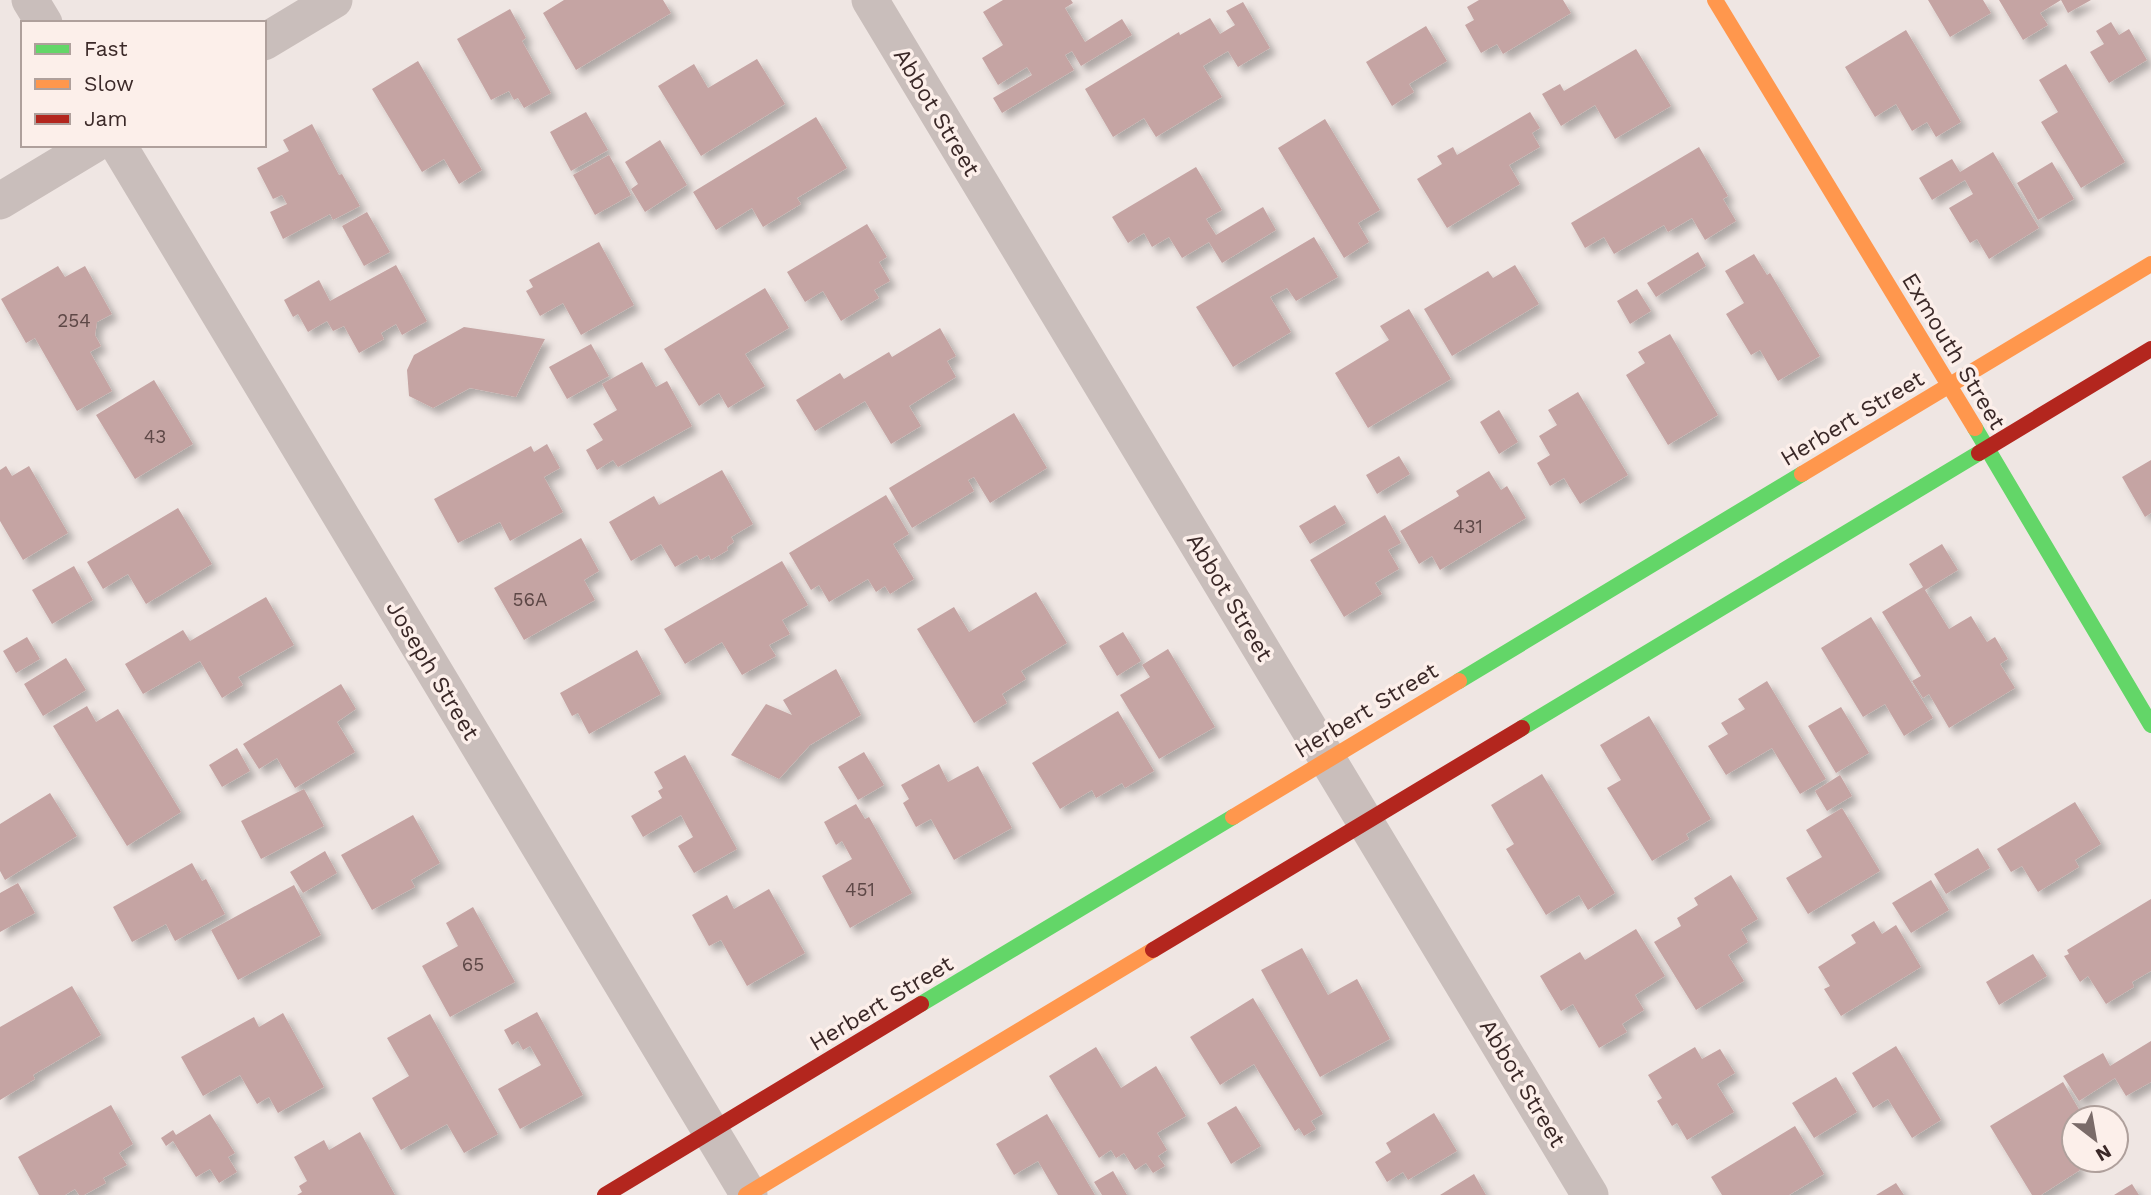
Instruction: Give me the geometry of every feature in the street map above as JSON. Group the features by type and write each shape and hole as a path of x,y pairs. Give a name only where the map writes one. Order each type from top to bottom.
{"street":[{"path":"30,0 43,21"},
{"path":"266,41 334,0"},
{"name":"Abbot Street","path":"870,0 1590,1195"},
{"name":"Exmouth Street","path":"1715,0 1950,386 2151,725"},
{"path":"0,201 90,147"},
{"name":"Joseph Street","path":"119,147 748,1195"},
{"name":"Herbert Street","path":"605,1195 2151,264"},
{"path":"748,1195 2151,349"}],"building":[{"path":"564,0 663,0 671,13 576,70 543,13"},
{"path":"1003,0 1071,0 1073,3 1065,8 1085,42 1122,19 1132,35 1081,66 1072,51 1065,55 1074,70 1002,113 993,98 1032,75 1027,67 998,85 982,58 1003,45 983,12"},
{"path":"1479,0 1563,0 1571,13 1503,54 1497,44 1481,53 1465,25 1474,20 1467,7"},
{"path":"1928,0 1983,0 1991,13 1950,37"},
{"path":"1999,0 2061,0 2040,13 2048,25 2023,40"},
{"path":"2061,0 2091,0 2068,13"},
{"path":"1243,2 1270,48 1238,67 1228,51 1203,66 1222,97 1156,137 1144,118 1113,137 1085,89 1179,32 1180,35 1210,18 1220,34 1235,25 1226,11"},
{"path":"510,9 526,38 522,41 551,93 524,108 518,98 514,100 509,91 491,100 457,39"},
{"path":"2111,22 2119,35 2129,29 2147,60 2109,83 2090,52 2104,44 2096,31"},
{"path":"1426,26 1447,61 1409,84 1414,92 1392,106 1366,62"},
{"path":"1906,30 1961,122 1936,137 1927,122 1912,131 1896,104 1875,117 1845,67"},
{"path":"1636,49 1671,106 1615,139 1595,105 1561,126 1542,94 1560,84 1564,91"},
{"path":"757,59 785,104 701,156 658,86 694,64 708,88"},
{"path":"418,61 482,170 459,184 444,159 422,172 372,89"},
{"path":"2066,64 2125,162 2081,188 2041,122 2058,112 2039,80"},
{"path":"586,112 608,150 571,171 550,132"},
{"path":"1530,112 1540,128 1532,133 1540,147 1509,165 1520,184 1447,228 1417,179 1442,164 1437,156 1453,147 1457,155"},
{"path":"816,117 847,168 797,198 801,204 763,227 752,208 716,230 693,192"},
{"path":"1325,119 1380,210 1358,223 1369,242 1344,258 1278,148"},
{"path":"312,124 339,175 342,174 360,206 333,220 330,214 283,239 270,212 287,204 282,195 273,199 257,168 289,151 283,140"},
{"path":"660,140 687,185 645,212 631,189 638,184 625,162"},
{"path":"1699,147 1728,196 1723,199 1736,221 1705,240 1692,218 1668,232 1664,225 1614,254 1604,237 1585,248 1571,223"},
{"path":"1993,152 2039,228 1989,259 1977,239 1970,243 1949,208 1973,194 1965,180 1932,200 1919,178 1952,159 1960,172"},
{"path":"609,155 631,195 595,215 573,175"},
{"path":"2052,162 2074,199 2038,220 2017,183"},
{"path":"1196,167 1222,210 1206,219 1216,235 1263,207 1276,230 1222,263 1209,242 1182,258 1169,237 1152,247 1144,233 1128,243 1112,217"},
{"path":"367,212 390,252 364,266 342,226"},
{"path":"867,224 887,257 879,262 890,281 874,290 879,298 841,321 823,291 805,302 787,272"},
{"path":"1314,237 1338,277 1296,301 1287,288 1270,297 1291,332 1233,367 1196,307"},
{"path":"599,242 634,305 581,335 563,303 540,316 526,291 533,287 529,280"},
{"path":"1698,252 1706,266 1656,297 1647,283"},
{"path":"1754,254 1767,275 1770,273 1820,356 1778,381 1760,350 1751,355 1726,314 1744,303 1725,271"},
{"path":"396,265 427,321 402,335 396,324 381,333 384,339 359,353 344,326 333,331 327,321 308,332 298,314 293,317 284,300 319,280 330,301"},
{"path":"1515,265 1539,304 1452,356 1424,309 1488,271 1493,278"},
{"path":"58,266 65,277 85,266 112,314 97,322 95,335 101,346 90,352 112,391 77,411 35,338 26,343 1,299"},
{"path":"765,288 789,328 745,354 765,386 728,408 719,393 699,406 664,349"},
{"path":"1637,289 1651,311 1630,324 1617,301"},
{"path":"1409,309 1451,379 1368,428 1335,373 1389,340 1380,326"},
{"path":"464,327 545,339 516,397 470,388 433,408 409,396 407,370 414,355"},
{"path":"940,328 956,356 947,361 956,377 909,406 921,426 891,444 865,401 815,431 796,400 840,373 844,379 889,352 892,357"},
{"path":"1670,334 1718,415 1668,445 1626,375 1645,363 1638,352"},
{"path":"591,344 609,376 567,399 549,367"},
{"path":"642,362 656,387 667,381 692,426 618,467 613,460 597,470 586,450 603,440 593,424 617,410 602,384"},
{"path":"154,380 193,444 135,479 96,415"},
{"path":"1578,392 1628,475 1580,504 1564,478 1550,486 1537,463 1550,455 1539,436 1557,425 1548,410"},
{"path":"1499,410 1518,442 1499,454 1480,422"},
{"path":"1014,413 1047,468 990,503 974,477 968,480 974,491 912,528 889,488"},
{"path":"547,444 560,468 544,477 563,512 510,541 500,522 458,543 434,499 531,446 534,452"},
{"path":"1399,456 1410,474 1377,494 1366,475"},
{"path":"2151,460 2151,513 2145,517 2122,477"},
{"path":"6,466 12,476 29,466 68,533 23,560 0,521 0,470"},
{"path":"722,470 753,524 731,537 734,542 727,547 728,550 711,560 709,555 700,560 697,555 675,567 661,544 631,561 609,522 654,496 659,505"},
{"path":"1489,471 1501,490 1507,486 1526,518 1440,570 1432,556 1419,564 1400,531 1459,496 1456,491"},
{"path":"886,495 909,534 893,544 914,579 890,594 885,586 876,592 868,579 829,602 819,585 811,590 789,553"},
{"path":"1335,505 1346,523 1310,544 1299,526"},
{"path":"178,508 212,564 146,604 128,574 103,589 87,562"},
{"path":"1385,515 1401,543 1388,550 1399,569 1375,583 1382,594 1344,617 1310,560"},
{"path":"581,538 599,571 584,580 595,600 524,640 494,588"},
{"path":"1942,544 1958,570 1925,590 1949,629 1971,616 1987,642 1995,637 2008,659 2000,664 2015,688 1949,728 1929,694 1923,698 1912,681 1921,676 1882,612 1923,587 1909,564"},
{"path":"782,561 808,605 782,620 790,634 769,645 776,656 742,675 722,642 685,664 664,629"},
{"path":"74,566 93,600 52,624 32,590"},
{"path":"1036,592 1067,643 1021,671 1026,679 1002,694 1007,703 974,723 917,629 954,607 969,632"},
{"path":"266,597 294,645 238,677 243,685 222,698 200,661 143,694 125,664 183,630 190,641"},
{"path":"1871,617 1933,718 1904,736 1885,704 1863,717 1821,648"},
{"path":"1123,632 1141,661 1117,676 1099,646"},
{"path":"27,637 40,659 16,673 3,651"},
{"path":"1168,649 1215,727 1159,759 1120,695 1150,677 1142,665"},
{"path":"637,650 661,694 589,734 578,713 572,716 560,693"},
{"path":"66,658 86,690 43,716 24,684"},
{"path":"836,669 861,715 810,745 779,779 731,755 766,704 792,715 783,700"},
{"path":"1767,681 1826,779 1800,794 1772,748 1726,775 1708,746 1728,734 1721,723 1745,709 1738,699"},
{"path":"341,684 356,709 337,722 355,752 295,788 277,758 259,769 243,744"},
{"path":"87,706 96,722 118,709 181,812 127,846 53,726"},
{"path":"1841,707 1869,753 1836,773 1808,726"},
{"path":"1118,711 1154,771 1125,788 1122,783 1096,798 1092,790 1060,809 1032,763"},
{"path":"1649,716 1711,819 1686,834 1689,839 1652,861 1607,788 1621,780 1600,745"},
{"path":"237,748 250,771 222,787 209,765"},
{"path":"864,752 884,785 858,800 838,767"},
{"path":"685,755 737,849 694,873 678,846 693,837 681,815 643,837 631,816 662,798 658,791 663,788 654,772"},
{"path":"939,764 948,782 978,766 1012,828 954,860 931,819 916,827 903,803 909,799 901,785"},
{"path":"1542,774 1615,893 1588,910 1579,895 1546,915 1506,849 1514,844 1491,805"},
{"path":"1840,775 1852,796 1827,811 1815,791"},
{"path":"304,789 324,826 261,859 241,821"},
{"path":"50,793 77,836 5,880 0,871 0,824"},
{"path":"2075,802 2101,844 2075,860 2079,867 2038,892 2022,866 2011,872 1997,849"},
{"path":"856,804 865,819 869,817 912,893 850,928 822,876 852,859 842,841 836,845 824,822"},
{"path":"1842,808 1880,871 1808,914 1786,878 1822,857 1806,830"},
{"path":"413,815 440,863 411,880 415,887 372,910 341,855"},
{"path":"1978,848 1990,868 1946,894 1934,874"},
{"path":"325,851 337,873 303,893 290,872"},
{"path":"192,863 202,881 206,879 225,914 175,941 166,924 132,942 113,907"},
{"path":"1731,875 1758,919 1741,929 1748,942 1728,955 1744,981 1696,1010 1654,942 1681,926 1677,918 1698,905 1694,898"},
{"path":"1931,880 1949,910 1911,933 1892,903"},
{"path":"18,883 35,913 0,932 0,893"},
{"path":"294,885 321,935 238,980 211,930"},
{"path":"769,889 805,953 747,986 721,940 709,946 692,915 727,895 734,909"},
{"path":"2151,899 2151,971 2132,982 2134,987 2106,1004 2088,976 2080,982 2064,956 2069,954 2067,950"},
{"path":"473,907 515,982 450,1017 422,966 458,946 446,923"},
{"path":"1874,921 1882,934 1896,925 1921,967 1841,1016 1824,989 1830,986 1818,967 1856,943 1851,935"},
{"path":"1636,929 1665,976 1635,995 1644,1010 1622,1024 1627,1032 1599,1048 1573,1004 1561,1011 1540,976 1580,952 1585,960"},
{"path":"1302,948 1328,995 1357,979 1390,1039 1320,1077 1261,970"},
{"path":"2033,954 2047,976 1999,1005 1986,982"},
{"path":"72,986 101,1035 33,1075 35,1079 0,1100 0,1027"},
{"path":"1253,998 1323,1114 1311,1121 1316,1129 1304,1136 1299,1128 1295,1131 1254,1064 1220,1085 1190,1037"},
{"path":"537,1012 583,1095 520,1129 498,1089 541,1065 530,1046 523,1050 518,1041 512,1045 504,1030"},
{"path":"283,1013 324,1087 278,1113 269,1097 257,1104 240,1075 203,1096 181,1057 254,1017 259,1027"},
{"path":"430,1014 498,1134 464,1153 447,1124 401,1150 372,1098 409,1076 387,1038"},
{"path":"2151,1041 2151,1082 2126,1096 2115,1078 2079,1101 2063,1076 2103,1053 2110,1066"},
{"path":"1896,1046 1941,1120 1912,1138 1888,1099 1873,1108 1852,1073"},
{"path":"1096,1047 1121,1088 1156,1066 1186,1116 1157,1133 1167,1150 1158,1156 1165,1166 1153,1173 1146,1163 1135,1170 1124,1153 1116,1158 1111,1150 1099,1158 1049,1076"},
{"path":"1695,1047 1702,1059 1720,1049 1735,1073 1717,1084 1734,1112 1687,1140 1677,1123 1672,1126 1657,1101 1662,1098 1648,1075"},
{"path":"1836,1077 1857,1112 1814,1138 1792,1103"},
{"path":"2063,1082 2076,1104 2060,1104 2060,1174 2074,1174 2041,1195 2032,1195 1990,1126"},
{"path":"111,1105 133,1144 119,1153 127,1165 103,1178 106,1183 84,1195 79,1195 75,1189 65,1195 39,1195 18,1157"},
{"path":"1236,1106 1261,1146 1231,1164 1207,1123"},
{"path":"1434,1113 1457,1151 1408,1180 1403,1172 1387,1182 1375,1162 1391,1152 1386,1143"},
{"path":"210,1114 235,1153 228,1157 237,1172 219,1183 210,1169 196,1177 173,1141 166,1146 161,1138 173,1130 176,1135"},
{"path":"1047,1114 1095,1195 1058,1195 1038,1161 1014,1175 996,1144"},
{"path":"1795,1126 1824,1174 1789,1195 1722,1195 1711,1177"},
{"path":"360,1132 395,1195 297,1195 302,1192 299,1186 307,1181 294,1157 324,1140 329,1150"},
{"path":"1113,1171 1127,1195 1102,1195 1094,1182"},
{"path":"1474,1174 1486,1195 1440,1195"},
{"path":"1896,1183 1904,1195 1876,1195"},
{"path":"2132,1184 2139,1195 2114,1195 2127,1187"}],"traffic: fast":[{"path":"1975,428 2151,725"},
{"path":"1522,728 1979,453"},
{"path":"1459,681 1802,474"},
{"path":"921,1004 1233,817"}],"traffic: slow":[{"path":"1715,0 1975,428"},
{"path":"1802,474 2151,264"},
{"path":"1233,817 1459,681"},
{"path":"746,1195 1153,950"}],"traffic: jam":[{"path":"1979,453 2151,349"},
{"path":"1153,950 1522,728"},
{"path":"605,1195 921,1004"}]}
